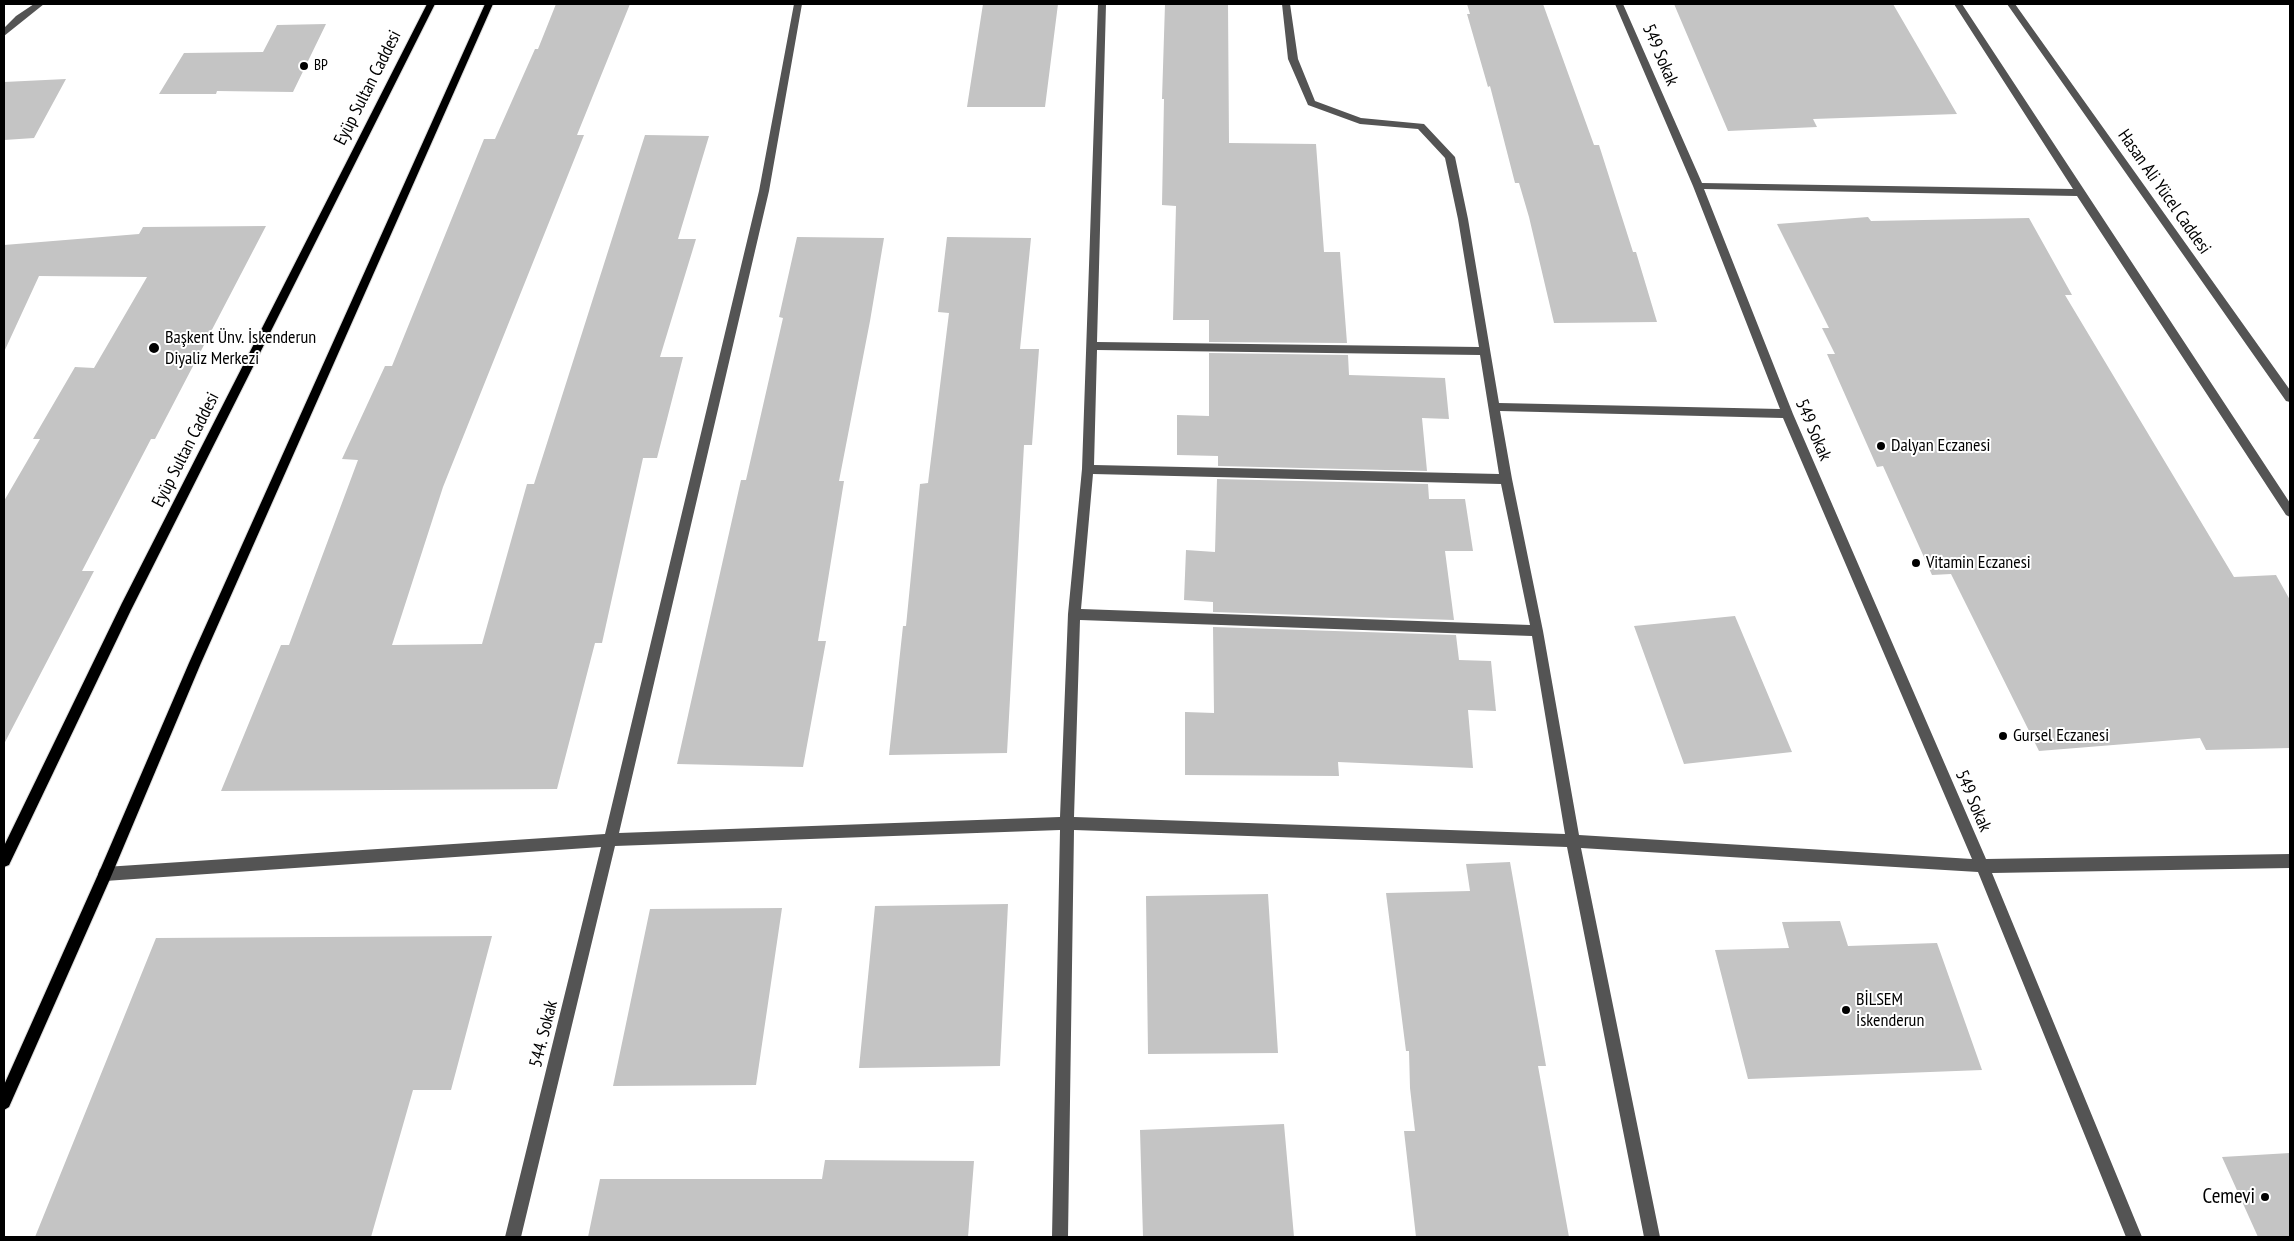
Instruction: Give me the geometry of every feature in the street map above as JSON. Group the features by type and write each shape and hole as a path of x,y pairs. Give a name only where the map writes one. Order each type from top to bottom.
{"main road":[{"name":"Eyüp Sultan Caddesi","path":"4,860 126,607 431,4"},
{"path":"4,1102 105,874 199,654 489,4"}],"street":[{"path":"4,33 19,18 40,4"},
{"name":"544. Sokak","path":"514,1237 764,191 798,4"},
{"path":"1060,1237 1066,823 1074,614 1088,469 1102,4"},
{"path":"1286,4 1292,59 1311,103 1360,121 1421,126 1450,157 1463,219 1506,479 1537,631 1573,841 1652,1237"},
{"name":"549 Sokak","path":"1619,4 1698,186 1786,414 1982,866 2134,1237"},
{"path":"1958,4 2290,512"},
{"name":"Hasan Ali Yücel Caddesi","path":"2011,4 2290,398"},
{"path":"1698,186 2080,193"},
{"path":"1092,346 1485,351"},
{"path":"1495,407 1786,414"},
{"path":"1088,469 1506,479"},
{"path":"1074,614 1537,631"},
{"path":"105,874 610,840 1066,823 1573,841 1982,866 2290,861"}],"building":[{"path":"556,4 630,4 577,135 584,135 443,487 392,645 482,644 527,484 534,484 645,135 709,136 678,239 696,239 660,357 683,357 657,458 643,458 602,643 595,643 557,789 221,791 281,645 289,645 358,460 342,459 385,366 392,366 484,139 495,139 535,49 538,49"},
{"path":"983,4 1058,4 1045,107 967,107"},
{"path":"1165,4 1228,4 1229,143 1316,144 1324,252 1340,252 1347,343 1209,342 1209,320 1173,320 1176,206 1162,205 1164,99 1162,99"},
{"path":"1467,4 1543,4 1594,145 1599,145 1633,252 1636,252 1657,322 1554,323 1529,217 1519,183 1515,183 1490,86 1488,87 1467,14 1470,14"},
{"path":"1674,4 1893,4 1957,114 1813,119 1817,127 1728,131"},
{"path":"326,24 293,92 217,91 216,94 159,94 184,53 263,52 277,25"},
{"path":"66,79 34,138 4,140 4,82"},
{"path":"1868,217 1871,221 2029,218 2072,295 2065,295 2234,577 2276,575 2290,600 2290,748 2206,750 2200,738 2039,751 1951,574 1932,575 1883,466 1877,467 1827,354 1835,354 1822,328 1829,328 1777,224"},
{"path":"266,226 155,439 151,439 82,571 94,571 4,744 4,501 40,439 33,439 75,367 94,368 147,277 39,276 4,352 4,245 139,234 143,227"},
{"path":"797,237 884,238 839,481 844,481 818,641 826,641 803,767 677,764 741,480 746,480 783,318 779,317"},
{"path":"947,237 1031,238 1020,349 1039,349 1032,445 1024,445 1007,753 889,755 903,626 906,626 920,484 928,483 949,313 938,312"},
{"path":"1209,353 1348,355 1349,375 1445,378 1449,419 1422,418 1427,471 1218,466 1218,456 1177,455 1177,415 1209,416"},
{"path":"1217,479 1428,484 1429,499 1465,499 1473,551 1445,551 1454,620 1213,612 1213,602 1184,600 1186,550 1215,552"},
{"path":"1735,616 1792,752 1684,764 1634,626"},
{"path":"1213,627 1456,635 1459,660 1491,661 1496,711 1468,710 1473,768 1338,762 1339,776 1185,775 1185,712 1214,713"},
{"path":"1510,862 1546,1066 1538,1066 1569,1237 1416,1237 1404,1131 1415,1131 1410,1088 1409,1051 1406,1051 1386,893 1470,891 1466,864"},
{"path":"1268,894 1278,1053 1148,1054 1146,896"},
{"path":"1008,904 1000,1066 859,1068 875,906"},
{"path":"782,908 756,1085 613,1086 650,909"},
{"name":"BİLSEM İskenderun","path":"1840,921 1848,946 1937,943 1982,1070 1748,1079 1715,950 1789,948 1782,922"},
{"path":"492,936 451,1090 413,1090 371,1237 35,1237 156,938"},
{"path":"1284,1124 1294,1237 1143,1237 1140,1130"},
{"name":"Cemevi","path":"2290,1153 2290,1237 2258,1237 2222,1157"},
{"path":"825,1160 974,1161 968,1237 588,1237 600,1179 822,1179"}],"place":[{"name":"BP","path":"304,66"},
{"name":"Başkent Ünv. İskenderun Diyaliz Merkezi","path":"154,348"},
{"name":"Dalyan Eczanesi","path":"1881,446"},
{"name":"Vitamin Eczanesi","path":"1916,563"},
{"name":"Gursel Eczanesi","path":"2003,736"},
{"name":"BİLSEM İskenderun","path":"1846,1010"},
{"name":"Cemevi","path":"2265,1197"}]}
